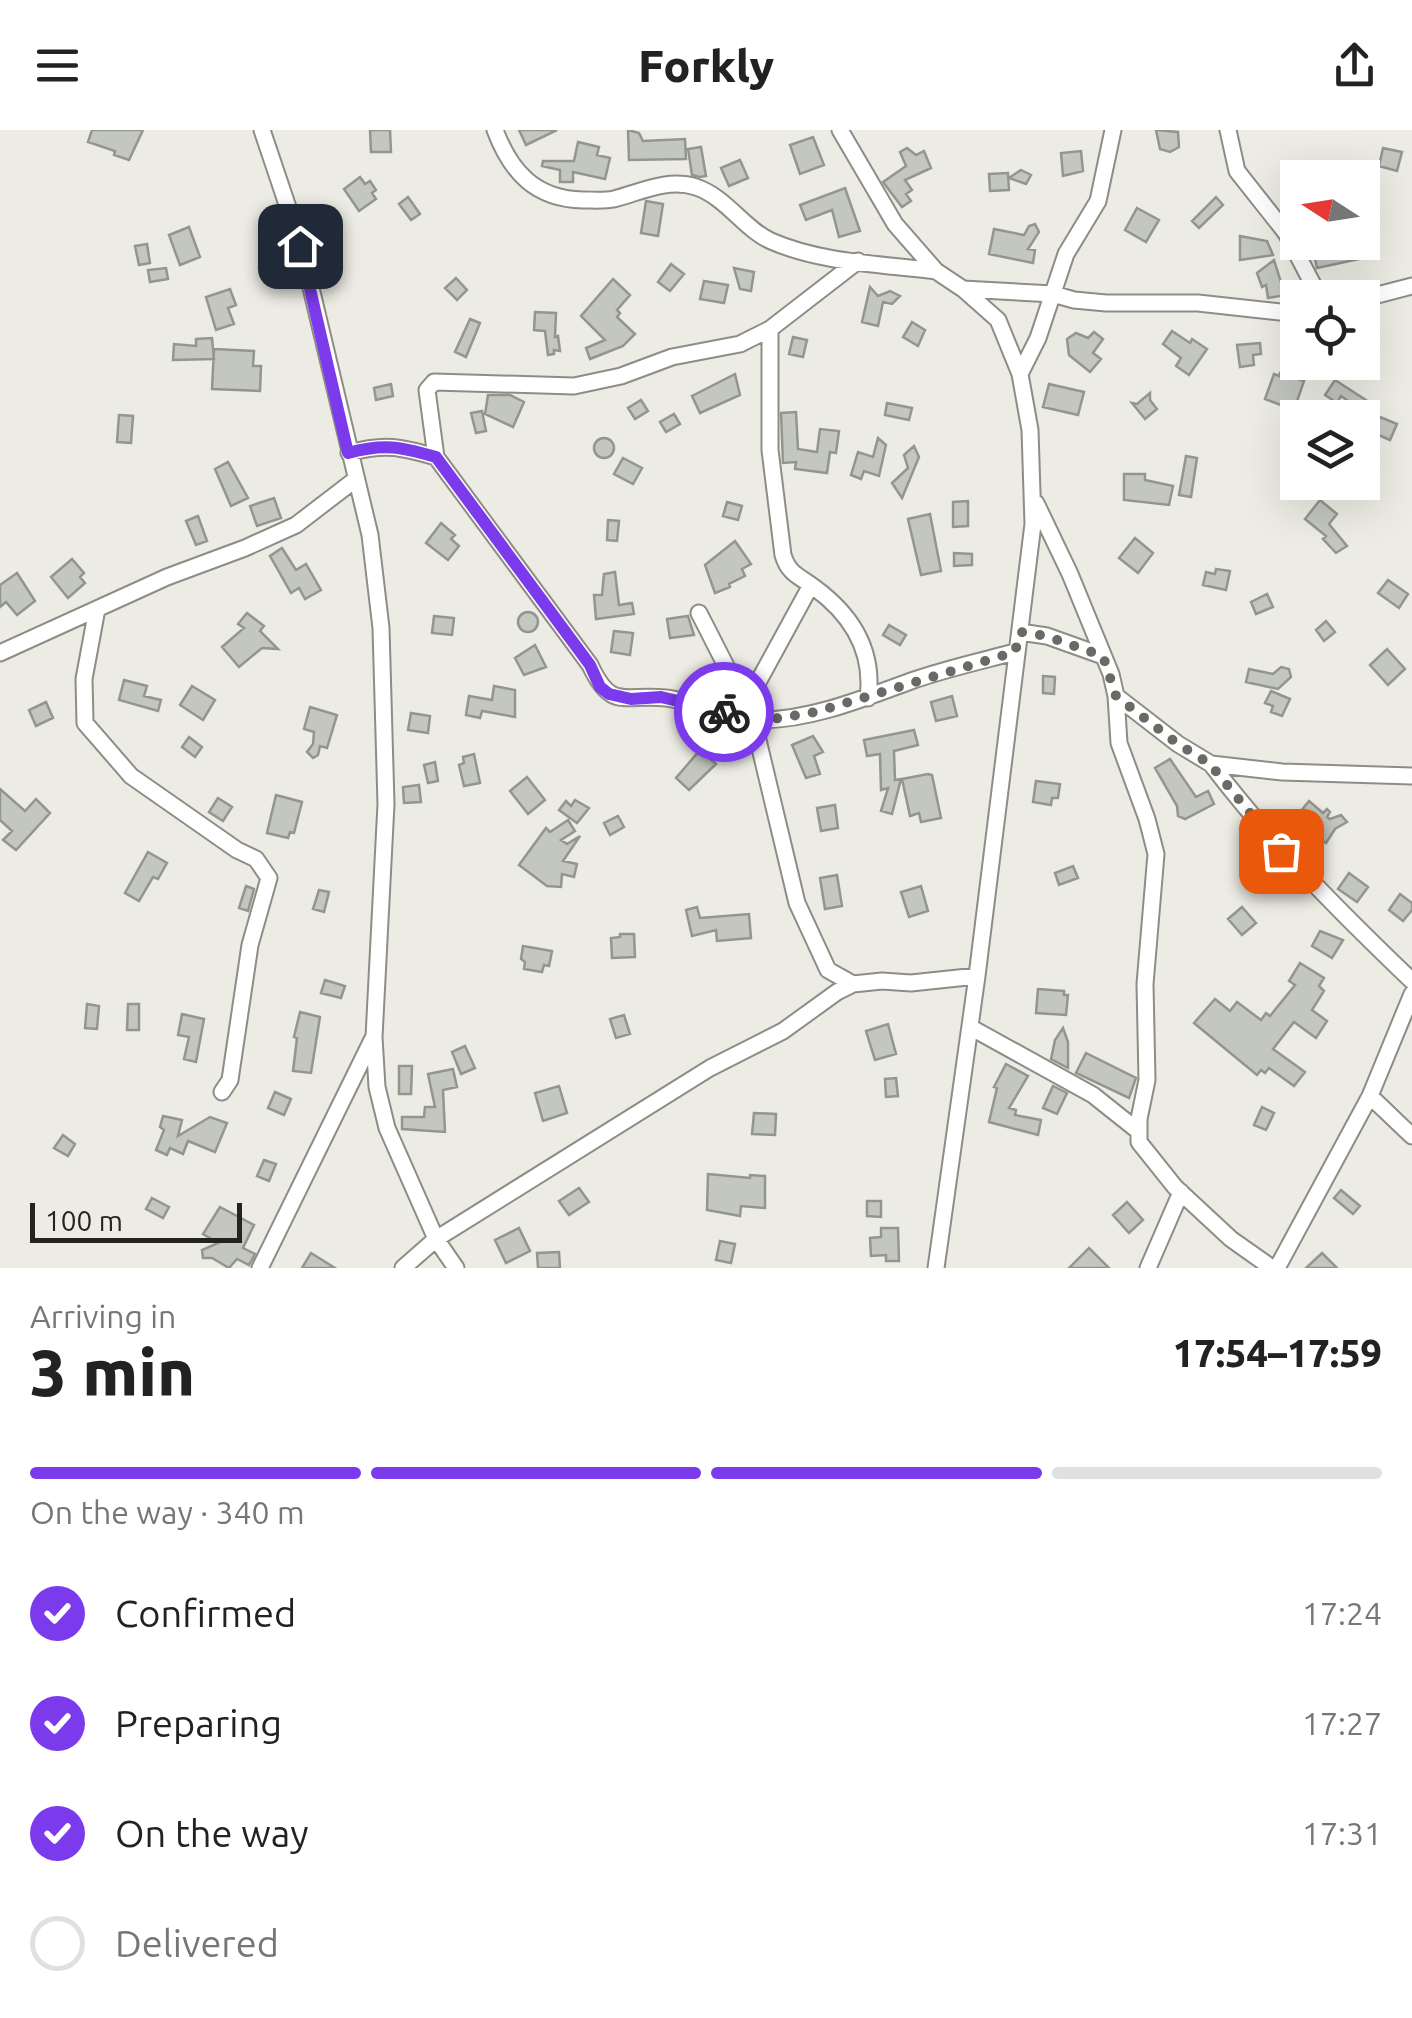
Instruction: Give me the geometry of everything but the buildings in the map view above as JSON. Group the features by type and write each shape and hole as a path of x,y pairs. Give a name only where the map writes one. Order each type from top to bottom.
{"street":[{"path":"262,130 300,246 370,535 382,647 386,804 374,1037 377,1087 387,1128 436,1238 456,1268"},
{"path":"495,130 523,181 544,193 568,200 610,200 656,185 696,188 737,213 766,239 803,253 936,271"},
{"path":"840,130 895,224 936,271 998,320 1020,374 1030,430 1034,499 1020,632 978,976 936,1268"},
{"path":"1020,374 1038,338 1066,254 1098,201 1113,130"},
{"path":"1228,130 1237,171 1286,233 1311,280"},
{"path":"858,261 770,329 740,344 672,357 621,376 574,386 434,382 427,390 436,457 590,665 600,687 609,694 691,702 753,719 816,712 1015,652"},
{"path":"1380,294 1412,286"},
{"path":"963,289 1052,294 1106,304 1198,303 1280,312"},
{"path":"770,329 770,450 787,569 811,585 852,626 868,652 868,698"},
{"path":"348,453 374,446 396,446 436,457"},
{"path":"0,653 296,524 356,479"},
{"path":"1034,499 1103,656 1116,696 1119,743 1156,854 1145,984 1147,1080 1138,1130 1139,1142 1146,1152 1230,1239 1275,1268 1370,1096 1412,994"},
{"path":"811,585 751,695 753,719 796,903 828,970 854,984"},
{"path":"96,609 84,679 85,723 131,776 236,850 256,859 269,878 250,945 230,1080 222,1092"},
{"path":"699,613 753,719"},
{"path":"1020,632 1046,636 1103,656"},
{"path":"1116,696 1210,764 1260,828 1324,897 1412,981"},
{"path":"1210,764 1282,772 1412,776"},
{"path":"403,1268 436,1238 710,1068 783,1031 837,992 854,984 978,976"},
{"path":"970,1027 1092,1095 1138,1130"},
{"path":"260,1268 374,1037"},
{"path":"1370,1096 1412,1136"},
{"path":"1148,1268 1181,1192"}],"way so far":[{"path":"724,712 767,720 816,712 1015,652 1020,632 1046,636 1103,656 1116,696 1210,764 1281,851"}],"route":[{"path":"300,246 348,453 374,446 396,446 436,457 590,665 600,687 609,694 631,699 661,697 724,712"}]}
